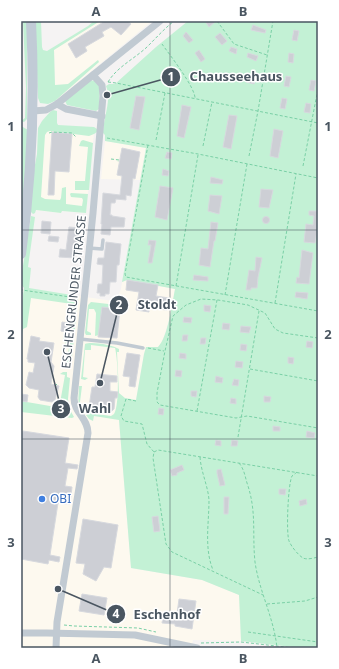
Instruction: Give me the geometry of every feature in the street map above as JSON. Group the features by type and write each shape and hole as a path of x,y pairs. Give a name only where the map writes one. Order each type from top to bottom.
{"main road":[{"path":"21,254 28,196 33,111 31,21"}],"street":[{"path":"33,111 46,110 57,104 157,22"},
{"name":"ESCHENGRUNDER STRASSE","path":"56,648 57,622 88,433 86,424 77,412 74,403 98,139 102,116 102,85 93,75"},
{"path":"57,104 66,109 102,116"},
{"path":"21,633 135,635 197,648"}],"lane":[{"path":"89,248 102,249 104,246 103,240"},
{"path":"80,339 117,343 143,348"}],"path":[{"path":"174,21 148,46 117,71 107,82 165,92 318,123"},
{"path":"217,21 234,44 268,55"},
{"path":"249,156 273,21"},
{"path":"162,44 191,86 195,99"},
{"path":"303,166 318,89"},
{"path":"156,140 165,92"},
{"path":"203,146 212,102"},
{"path":"49,133 72,133 76,137"},
{"path":"98,139 148,145 318,178"},
{"path":"148,145 125,276 127,278 318,311"},
{"path":"176,286 198,154"},
{"path":"112,159 119,160 118,162"},
{"path":"225,295 247,163"},
{"path":"274,304 296,173"},
{"path":"79,237 85,238"},
{"path":"21,300 22,289 84,299"},
{"path":"318,338 283,333 275,329 265,313 248,305 201,299 186,304 173,316 157,393 157,402 160,405 236,418 247,416 318,428"},
{"path":"197,411 218,300"},
{"path":"238,437 259,310"},
{"path":"143,348 165,351"},
{"path":"249,369 318,381"},
{"path":"136,400 126,399 122,419 124,421 142,424 147,444 154,452"},
{"path":"57,403 71,408"},
{"path":"154,452 158,450 318,476"},
{"path":"154,452 152,458 166,544 169,549 172,552 263,595"},
{"path":"200,457 201,468 208,494 209,561 214,572"},
{"path":"239,463 243,468 251,493 253,506 255,562 276,648"},
{"path":"298,472 293,476 291,483 288,516 289,542 302,557 306,559 318,558"},
{"path":"266,604 305,601 318,597"},
{"path":"248,632 318,642"}],"shaded area":[{"path":"94,21 152,21 55,101 54,47"},
{"path":"44,126 94,133 86,213 62,211 61,213 34,210"},
{"path":"105,141 146,147 140,180 101,179"},
{"path":"127,280 175,289 170,317 162,343 158,347 153,348 144,354 136,400 119,420 131,568 202,580 240,595 241,641 193,640 191,648 21,648 21,309 24,288 116,301 122,282"}],"green space":[{"path":"23,21 27,21 27,119 24,122 21,121 25,118 26,88"},
{"path":"35,21 41,21 42,47 43,50 47,51 94,21 100,21 54,50 55,85 68,84 98,60 99,62 55,101 48,104 40,103 38,98"},
{"path":"188,21 318,21 318,648 301,648 241,641 239,595 202,580 131,568 119,420 94,416 93,421 86,415 90,413 111,416 114,414 117,401 118,382 115,348 91,345 91,350 85,350 83,377 88,378 85,380 81,379 85,344 102,344 119,349 119,352 117,352 119,393 125,398 136,400 146,347 158,347 164,336 169,320 175,289 127,280 122,282 146,148 105,141 103,127 108,97 106,86 109,84 115,84 156,47"},
{"path":"90,80 95,81 100,87 99,109 96,111 67,105 65,101"},
{"path":"53,110 57,111 58,125 94,127 97,129 97,132 89,136 50,131 47,132 45,135 41,197 45,199 60,200 62,188 66,187 66,204 82,206 82,198 71,197 70,194 88,194 86,213 62,211 61,213 36,210 33,214 29,210 37,154 38,128 42,121"},
{"path":"21,126 28,130 23,207 21,207"},
{"path":"83,140 93,143 89,190 75,190 75,181 85,181 88,147 79,146"},
{"path":"31,216 35,217 28,267 31,268 29,288 78,296 76,314 69,313 67,311 71,312 72,304 31,298 27,327 23,329 21,339 21,309 24,288 21,284 21,278"},
{"path":"91,302 117,305 120,309 102,307 99,335 95,336 96,313 94,309 89,309 87,331 91,333 91,335 86,335 85,333 88,305"},
{"path":"67,318 76,319 71,366 61,363 66,364 69,348 63,340 64,333 68,332 69,320 66,320"},
{"path":"67,372 67,377 70,378 68,399 69,407 60,403 65,375 60,374"},
{"path":"79,386 82,386 80,402 85,411 84,412 81,410 79,404"},
{"path":"21,401 50,406 60,405 69,408 74,417 21,412"}],"building":[{"path":"105,21 127,21 131,24 121,35 111,27 102,32 104,36 85,47 87,51 76,58 68,44"},
{"path":"205,21 216,21 209,27"},
{"path":"253,25 266,30 265,33 251,30"},
{"path":"294,30 299,31 297,41 292,40"},
{"path":"186,32 193,40 189,43 183,36"},
{"path":"220,33 227,41 222,45 215,37"},
{"path":"231,47 237,49 236,54 229,51"},
{"path":"199,50 205,59 201,62 195,53"},
{"path":"248,53 258,56 256,61 247,57"},
{"path":"289,53 294,54 293,63 288,62"},
{"path":"224,73 234,75 233,80 223,78"},
{"path":"286,76 291,77 289,87 284,86"},
{"path":"247,77 256,79 254,84 246,82"},
{"path":"311,80 316,81 314,91 309,90"},
{"path":"136,96 145,97 139,130 130,128"},
{"path":"282,98 287,99 285,109 280,108"},
{"path":"306,103 311,104 310,113 304,112"},
{"path":"182,105 191,107 184,138 177,136"},
{"path":"229,115 237,116 231,149 223,147"},
{"path":"274,129 283,131 278,158 270,156"},
{"path":"52,132 72,134 69,172 55,171 54,195 48,195"},
{"path":"122,148 140,152 135,179 133,178 131,196 126,195 126,200 116,199 115,203 111,203 110,215 125,218 124,227 111,227 110,235 101,234 103,193 120,195 122,176 117,175"},
{"path":"167,152 172,153 171,159 165,158"},
{"path":"163,169 169,171 168,176 162,175"},
{"path":"211,177 223,180 222,184 210,183"},
{"path":"160,186 173,188 167,220 155,217"},
{"path":"261,189 273,190 269,208 259,207"},
{"path":"210,195 222,196 219,214 208,211"},
{"path":"309,211 318,211 318,231 315,243 304,242 306,224 313,225 314,216 309,215"},
{"path":"266,217 269,220 266,223 263,220"},
{"path":"42,221 51,222 50,234 41,233"},
{"path":"211,222 218,223 210,267 199,265 201,248 208,249"},
{"path":"69,227 80,228 75,258 59,257 60,249 66,250"},
{"path":"49,236 59,237 58,242 48,241"},
{"path":"149,240 156,241 152,263 148,263 151,245 148,245"},
{"path":"106,242 121,244 119,265 117,265 116,282 110,282 109,294 100,296 100,293 97,293 98,284 102,284 103,265 97,264 98,258 104,258"},
{"path":"302,250 313,253 309,284 296,283 297,277 299,278"},
{"path":"256,257 262,258 257,288 246,290 249,270 255,271"},
{"path":"194,275 208,277 208,281 193,280"},
{"path":"127,280 158,285 156,296 169,298 167,310 149,308 149,312 136,310 139,292 126,290"},
{"path":"296,292 308,293 307,299 295,297"},
{"path":"204,305 211,306 210,312 204,311"},
{"path":"102,307 120,309 117,338 98,337"},
{"path":"184,317 192,318 191,323 183,322"},
{"path":"62,322 69,323 68,332 61,331"},
{"path":"223,323 230,324 229,330 222,329"},
{"path":"241,326 251,327 249,333 240,332"},
{"path":"183,335 188,335 187,341 182,341"},
{"path":"31,336 40,338 39,341 54,343 51,362 54,366 51,384 59,386 55,400 52,402 40,400 38,397 39,390 29,388 26,385 29,372 33,373 35,363 28,362 27,359"},
{"path":"201,338 206,338 205,344 200,344"},
{"path":"307,341 313,342 312,348 306,347"},
{"path":"241,344 247,345 246,351 240,350"},
{"path":"127,353 140,355 135,387 129,386 130,377 123,376"},
{"path":"180,353 186,354 186,359 179,358"},
{"path":"288,357 294,358 293,364 288,363"},
{"path":"236,361 243,362 242,368 235,367"},
{"path":"176,370 182,371 181,377 175,376"},
{"path":"97,374 117,376 117,382 110,382 110,391 118,392 117,398 115,398 114,409 111,412 92,410 89,407 92,387 95,387"},
{"path":"216,376 223,378 222,383 215,382"},
{"path":"234,379 239,380 238,386 232,385"},
{"path":"191,391 197,391 196,397 191,396"},
{"path":"21,394 28,395 27,402 21,401"},
{"path":"264,396 271,397 270,402 264,402"},
{"path":"231,398 236,399 236,404 230,403"},
{"path":"159,408 164,409 163,415 158,414"},
{"path":"273,426 280,427 280,431 273,431"},
{"name":"OBI","path":"23,431 69,438 65,463 78,465 77,469 68,468 65,486 72,487 70,504 58,503 50,555 60,557 59,562 49,560 48,564 21,559 21,442"},
{"path":"307,431 315,433 314,438 306,437"},
{"path":"216,440 221,441 221,446 215,445"},
{"path":"232,440 238,441 237,446 231,446"},
{"path":"182,465 184,470 177,473 177,475 172,476 170,470"},
{"path":"221,469 225,485 220,486 217,470"},
{"path":"279,489 286,489 285,495 279,494"},
{"path":"224,497 229,497 228,514 224,514"},
{"path":"306,499 307,504 300,506 299,501"},
{"path":"158,516 160,531 154,532 152,517"},
{"path":"83,519 118,525 111,568 104,567 96,581 83,574 85,564 76,563"},
{"path":"82,594 107,598 104,615 79,611"},
{"path":"179,599 196,601 192,629 175,626 175,624 162,623 164,612 177,614"}],"place":[{"name":"Chausseehaus","path":"107,95"},
{"name":"Wahl","path":"47,352"},
{"name":"Stoldt","path":"100,383"},
{"name":"OBI","path":"42,499"},
{"name":"Eschenhof","path":"58,589"}]}
